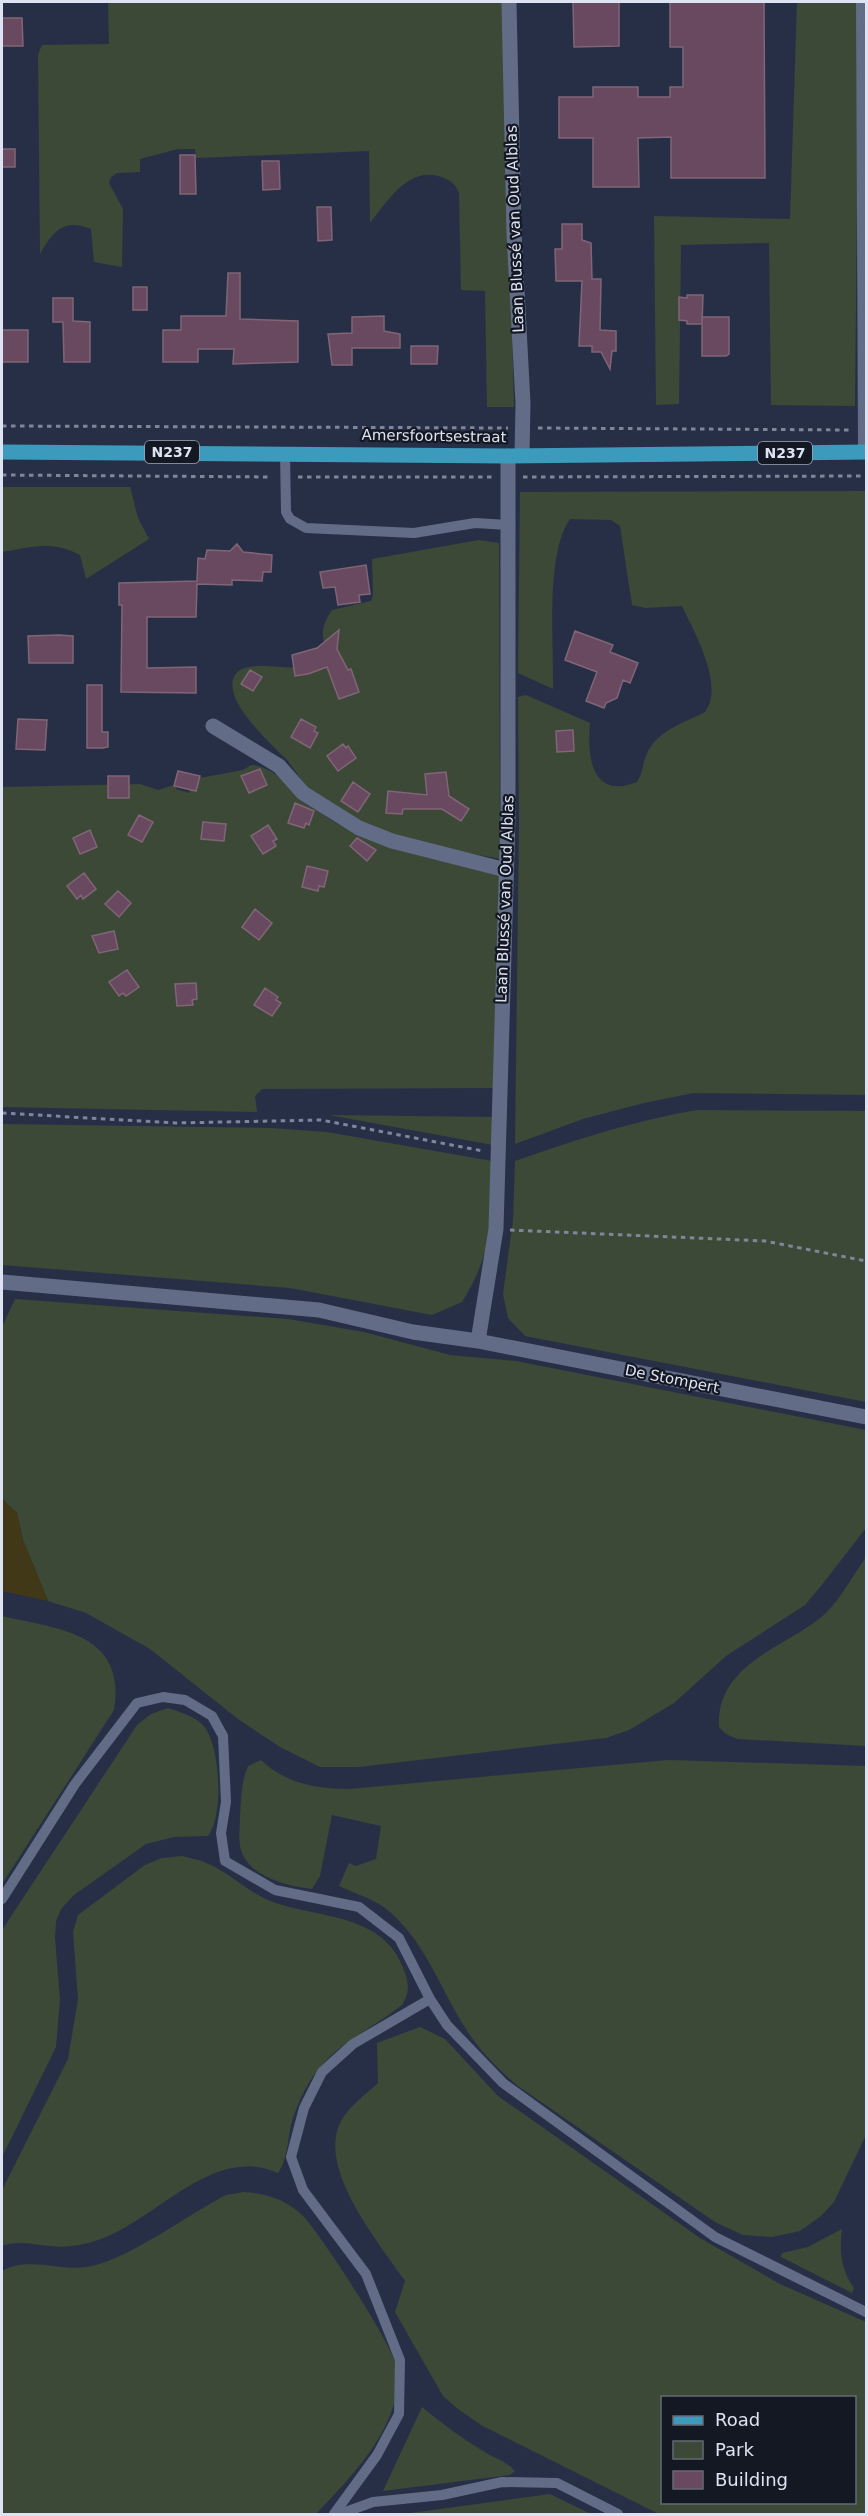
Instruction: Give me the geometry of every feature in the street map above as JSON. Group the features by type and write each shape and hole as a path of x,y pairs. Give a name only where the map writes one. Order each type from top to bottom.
{"main road":[{"name":"Amersfoortsestraat","path":"2,452 515,456 865,452"}],"street":[{"name":"Laan Blussé van Oud Alblas","path":"478,1341 496,1230 507,870 507,477 523,428 514,232 508,2"},
{"path":"213,726 279,766 303,793 359,828 392,841 507,870"},
{"name":"De Stompert","path":"2,1282 319,1310 413,1332 478,1341 867,1417"}],"lane":[{"path":"861,2 865,452"},
{"path":"285,453 286,512 290,519 306,528 414,533 474,523 507,525"},
{"path":"2,1899 75,1784 137,1703 163,1697 185,1700 212,1716 223,1736 226,1802 221,1833 225,1861 275,1890 359,1907 399,1938 430,2000 447,2025 503,2083 716,2237 867,2312"},
{"path":"334,2514 377,2455 399,2414 400,2360 366,2274 303,2190 291,2157 304,2108 322,2072 353,2044 430,2000"},
{"path":"340,2514 373,2502 442,2496 502,2482 557,2483 618,2514"}],"path":[{"name":"Amersfoortsestraat","path":"2,426 864,430"},
{"path":"2,475 867,477"},
{"path":"2,1113 175,1123 321,1120 497,1154"},
{"path":"496,1230 765,1241 867,1260"}],"green space":[{"path":"108,2 504,2 514,407 487,407 485,291 461,290 459,193 456,187 442,177 427,175 417,177 399,189 370,223 369,151 196,158 195,149 178,149 140,159 140,172 117,173 111,177 109,183 123,209 122,267 94,262 91,229 82,226 73,225 60,229 40,254 38,54 42,45 109,44"},
{"path":"797,2 859,2 855,406 771,405 769,243 681,245 679,404 656,405 654,216 790,219"},
{"path":"2,487 130,487 138,518 149,539 86,579 80,555 70,550 42,546 2,552"},
{"path":"866,491 866,1095 693,1093 583,1119 515,1144 519,825 518,697 526,695 590,723 591,761 595,772 601,780 610,785 622,786 637,782 650,747 656,740 671,729 705,712 712,688 706,659 682,606 645,608 632,605 620,526 611,520 570,519 562,535 557,554 552,601 553,689 518,673 520,492"},
{"path":"479,540 499,543 500,859 395,837 363,824 337,809 313,792 287,760 260,733 241,709 232,685 235,675 247,667 301,667 329,652 323,631 332,610 371,601 373,595 372,559"},
{"path":"251,765 261,767 283,779 326,816 353,832 416,852 500,872 496,1088 262,1089 255,1096 257,1112 2,1107 2,787 140,784 158,790 177,784 176,789 189,793 194,779 243,770"},
{"path":"696,1110 866,1111 866,1402 525,1336 508,1318 503,1294 513,1220 515,1161 604,1132"},
{"path":"329,1115 495,1117 493,1145"},
{"path":"2,1124 272,1128 327,1132 492,1161 491,1217 485,1251 480,1268 462,1302 432,1315 290,1288 2,1265"},
{"path":"15,1299 288,1319 364,1332 450,1355 516,1361 866,1430 866,1528 805,1605 726,1656 674,1703 629,1730 606,1738 359,1767 320,1767 280,1747 238,1719 150,1649 86,1613 48,1601 23,1540 17,1513 2,1499 2,1327"},
{"path":"866,1557 866,1746 737,1739 726,1734 719,1727 721,1707 727,1690 738,1675 751,1663 823,1616 837,1600"},
{"path":"2,1616 45,1625 84,1639 99,1649 110,1664 115,1684 114,1710 2,1884"},
{"path":"168,1708 195,1719 208,1733 213,1747 218,1780 218,1797 213,1826 208,1836 174,1837 146,1844 74,1895 61,1909 56,1921 55,1938 60,1999 56,2047 2,2157 2,1930 137,1725 151,1714"},
{"path":"261,1760 280,1774 302,1783 325,1788 349,1789 668,1760 866,1766 866,2135 834,2202 821,2216 800,2231 772,2237 743,2235 715,2222 518,2086 471,2037 421,1949 399,1920 380,1904 339,1886 349,1863 356,1866 376,1859 381,1826 332,1815 320,1876 312,1889 270,1878 252,1867 245,1859 239,1838 243,1785 248,1766"},
{"path":"182,1856 213,1866 276,1903 332,1916 367,1928 382,1938 395,1952 407,1979 405,2000 402,2005 338,2050 314,2075 294,2115 284,2160 278,2173 253,2167 229,2169 206,2177 115,2233 92,2242 56,2247 20,2243 2,2246 2,2190 68,2059 78,1999 73,1932 78,1915 145,1865 162,1858"},
{"path":"420,2027 445,2039 498,2096 700,2238 780,2284 866,2322 866,2514 659,2514 481,2425 443,2396 395,2312 405,2281 356,2208 338,2167 335,2147 341,2121 355,2103 378,2083 377,2043"},
{"path":"244,2192 277,2199 292,2207 305,2218 342,2271 396,2363 399,2375 390,2415 381,2434 358,2468 316,2514 2,2514 2,2271 23,2264 81,2268 108,2261 142,2245 226,2195"},
{"path":"842,2229 842,2260 846,2274 854,2288 852,2293 781,2257 782,2253 808,2247"},
{"path":"422,2407 459,2436 515,2471 510,2475 383,2491"},
{"path":"550,2494 591,2514 403,2514"}],"sand":[{"path":"2,1499 17,1513 23,1540 48,1601 2,1591"}],"building":[{"path":"573,2 619,2 619,46 574,47"},
{"path":"670,2 764,2 765,178 671,178 671,137 638,138 639,187 593,187 593,138 559,138 559,97 593,97 593,87 638,87 638,97 670,97 670,87 683,87 683,47 670,47"},
{"path":"2,18 22,18 23,46 2,46"},
{"path":"2,149 15,149 15,167 2,167"},
{"path":"180,155 195,155 196,194 180,194"},
{"path":"262,161 279,161 280,189 263,190"},
{"path":"317,207 331,207 332,240 318,241"},
{"path":"562,224 582,224 582,240 591,243 592,279 601,279 600,330 616,331 616,351 612,351 610,369 601,352 592,352 592,346 579,346 582,281 556,281 555,249 562,249"},
{"path":"228,273 240,273 240,319 298,321 298,362 233,364 234,349 198,349 198,362 163,362 163,330 181,330 181,316 226,316"},
{"path":"133,287 147,287 147,310 133,310"},
{"path":"687,295 703,295 702,324 687,324 687,321 679,320 679,297 687,298"},
{"path":"53,298 73,298 73,321 90,322 90,362 64,362 63,322 53,322"},
{"path":"384,316 384,331 400,334 400,348 352,348 352,365 332,365 328,334 352,333 352,317"},
{"path":"702,317 729,317 729,354 702,356"},
{"path":"2,330 28,330 28,362 2,362"},
{"path":"411,346 438,346 437,364 411,364"},
{"path":"237,544 243,552 272,555 271,572 263,572 262,581 232,580 232,585 197,584 196,617 147,617 147,668 196,667 196,693 121,692 122,605 119,605 119,583 197,581 198,558 205,559 207,550 230,551"},
{"path":"366,565 370,594 359,595 360,602 338,605 335,587 323,588 320,572"},
{"path":"339,630 337,649 348,670 351,669 359,692 339,699 327,667 295,676 292,655 317,648"},
{"path":"575,631 613,645 610,652 638,663 630,683 623,680 617,698 606,703 604,708 586,701 597,672 565,660"},
{"path":"28,636 73,636 73,663 29,663"},
{"path":"250,670 262,677 253,691 241,684"},
{"path":"87,685 102,685 102,732 108,732 108,747 87,748"},
{"path":"18,719 47,720 45,750 16,749"},
{"path":"301,719 316,727 314,731 318,733 310,748 291,737"},
{"path":"573,730 574,751 557,752 556,731"},
{"path":"343,744 346,748 348,746 356,758 338,771 327,756"},
{"path":"260,769 267,785 249,793 241,776"},
{"path":"178,771 200,776 196,791 174,786"},
{"path":"446,772 449,796 469,809 461,821 442,809 403,809 402,814 386,813 388,791 427,795 425,774"},
{"path":"108,776 129,776 129,798 108,798"},
{"path":"353,782 370,794 358,812 341,801"},
{"path":"295,803 314,811 309,825 306,823 304,828 288,823"},
{"path":"139,815 153,822 142,842 128,835"},
{"path":"203,822 226,824 224,841 201,839"},
{"path":"268,825 277,839 273,841 276,846 263,854 251,836"},
{"path":"90,830 97,847 80,854 73,838"},
{"path":"357,838 376,850 367,861 350,846"},
{"path":"307,866 328,871 324,887 319,886 318,891 302,887"},
{"path":"84,873 96,889 83,899 81,895 77,899 67,886"},
{"path":"118,891 131,903 119,917 105,904"},
{"path":"255,909 272,923 259,940 242,927"},
{"path":"114,931 118,949 99,953 92,936"},
{"path":"127,970 139,987 126,996 123,993 119,996 109,982"},
{"path":"196,983 197,999 192,1000 193,1005 177,1006 175,984"},
{"path":"265,988 278,997 276,1000 281,1003 272,1016 254,1005"}]}
